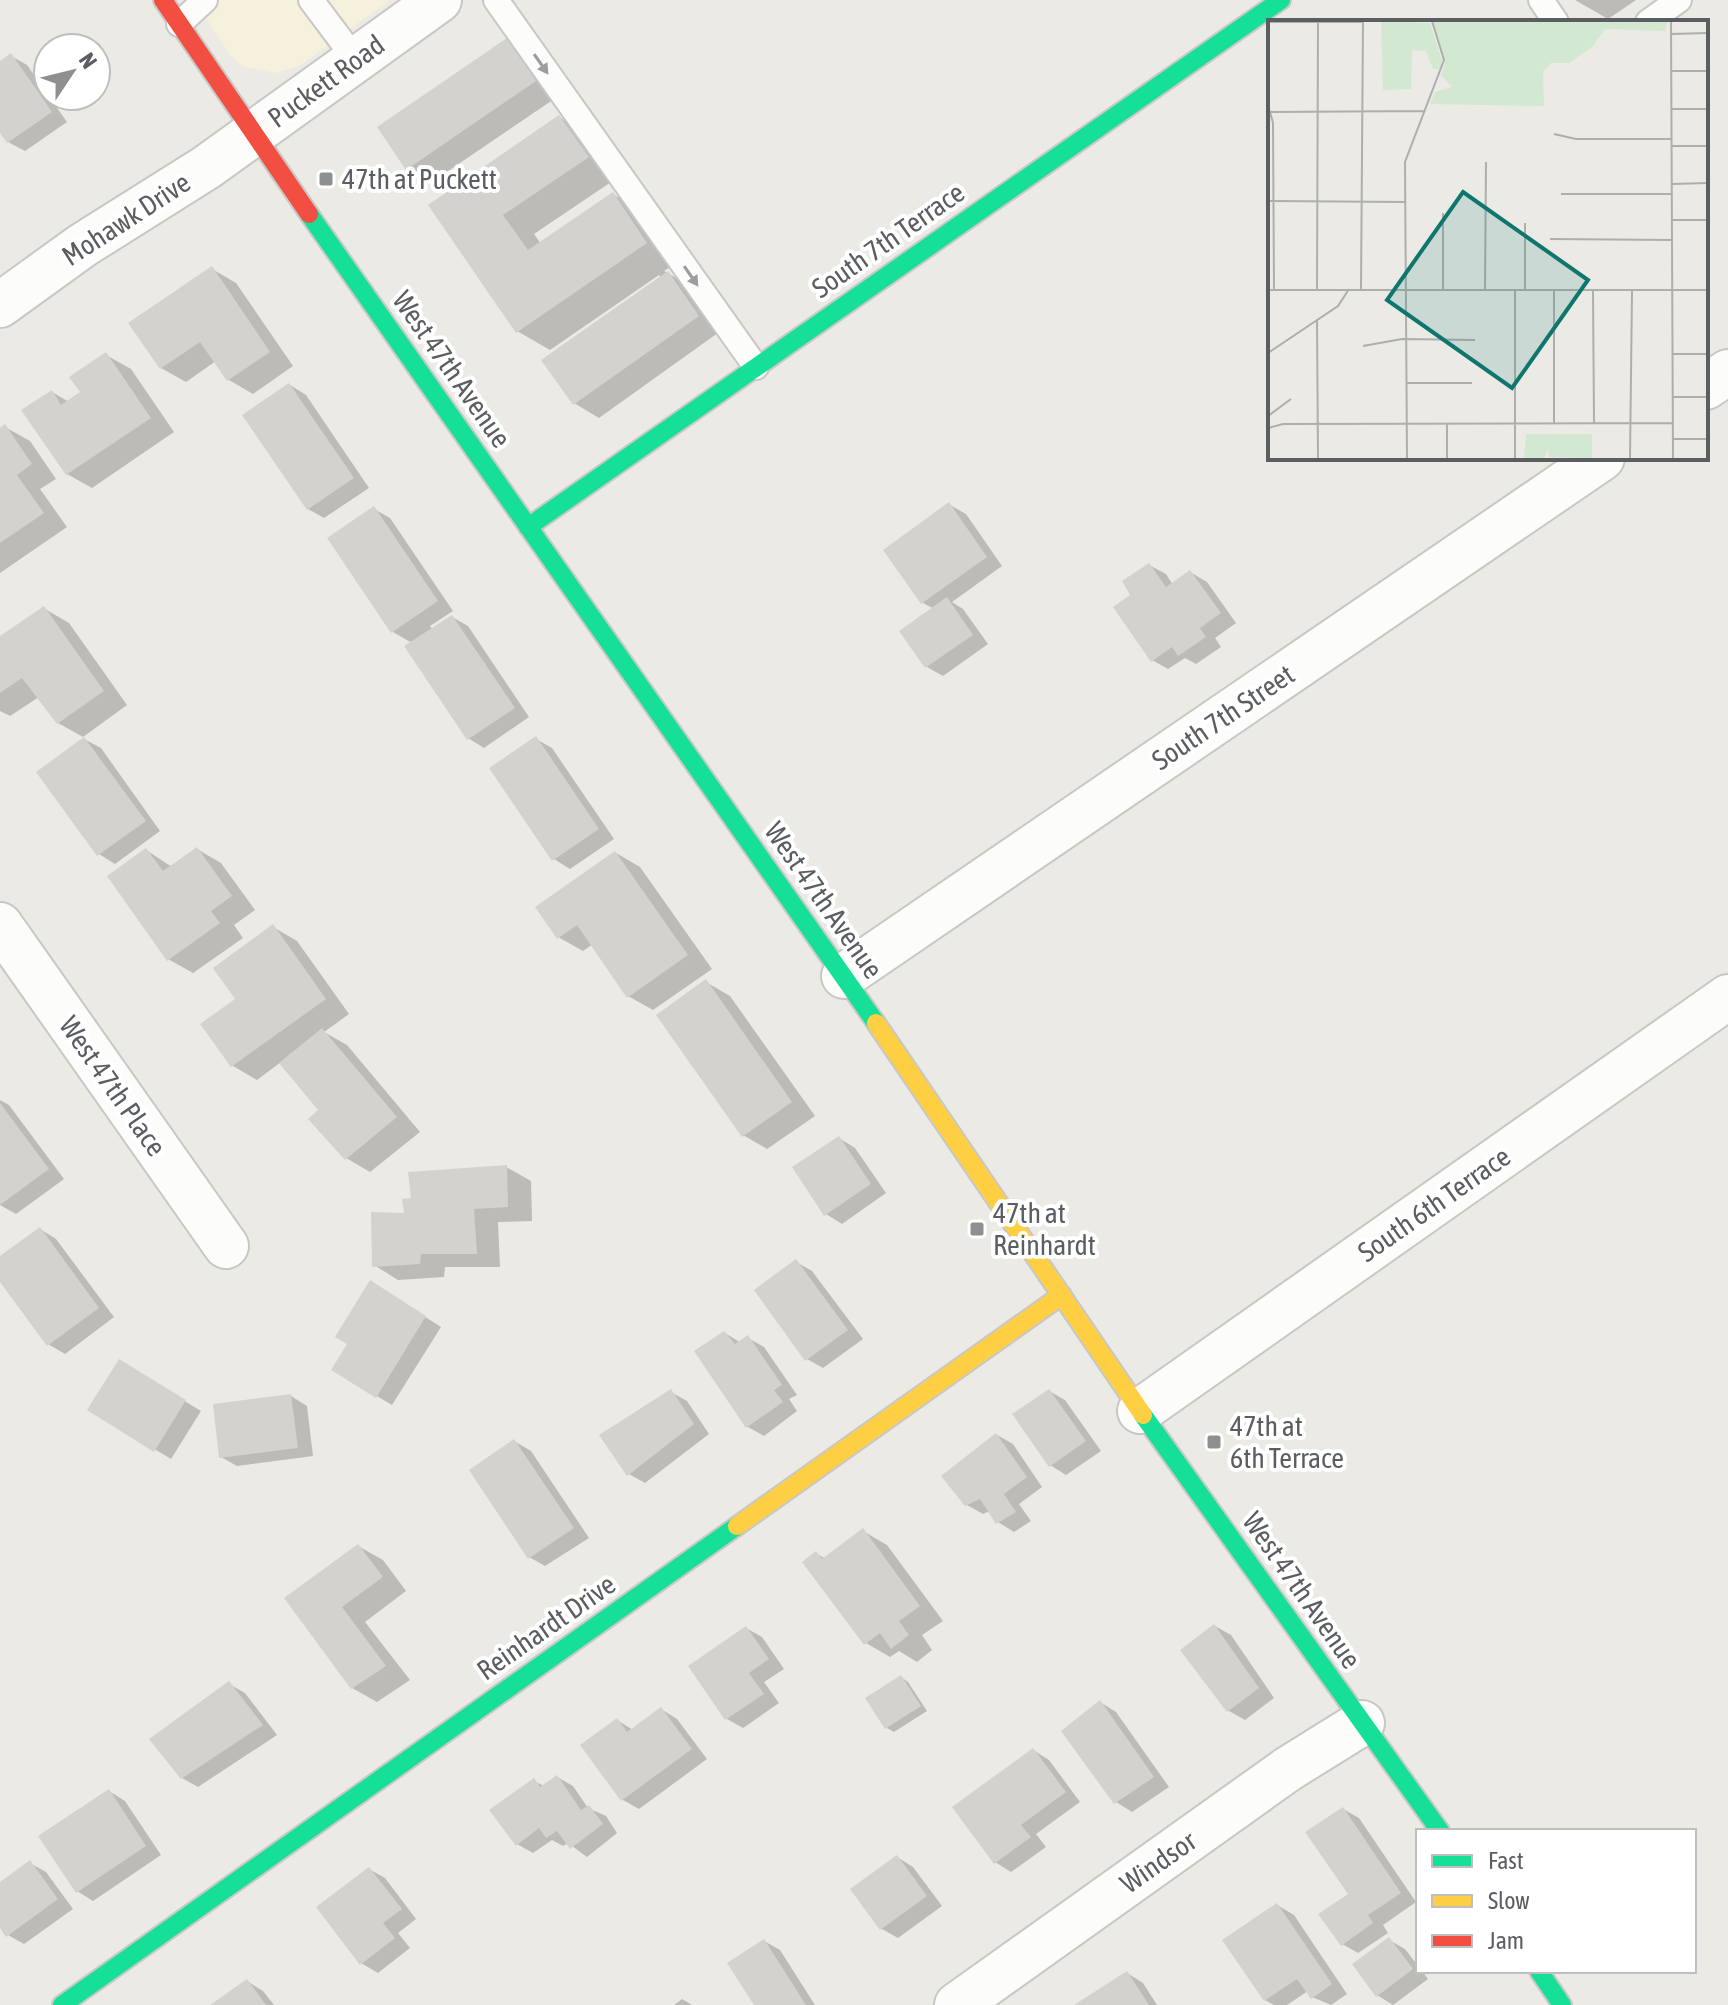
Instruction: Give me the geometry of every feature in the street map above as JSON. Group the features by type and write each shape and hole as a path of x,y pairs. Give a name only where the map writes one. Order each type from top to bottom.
{"street":[{"name":"West 47th Avenue","path":"163,0 253,134 844,976 1140,1411 1439,1829"},
{"name":"Puckett Road","path":"253,134 439,0"},
{"name":"South 7th Terrace","path":"528,527 1281,0"},
{"name":"Mohawk Drive","path":"0,305 83,245 207,167 253,134"},
{"path":"1708,386 1728,372"},
{"name":"South 7th Street","path":"844,976 1599,460"},
{"name":"West 47th Place","path":"0,925 226,1246"},
{"name":"South 6th Terrace","path":"1140,1411 1728,997"},
{"name":"Reinhardt Drive","path":"62,2005 1062,1295"},
{"name":"Windsor","path":"957,2005 1288,1769 1362,1723"},
{"path":"1540,1973 1562,2005"}],"lane":[{"path":"179,24 205,0"},
{"path":"311,0 356,60"},
{"path":"496,0 756,367"},
{"path":"1541,0 1555,20"},
{"path":"1651,20 1679,0"}],"shaded area":[{"path":"194,0 390,0 299,66 275,73 242,66 231,56"}],"building":[{"path":"507,38 536,81 406,170 377,127"},
{"path":"11,53 32,83 32,112 52,112 7,143 0,133 0,61"},
{"path":"559,115 589,157 503,215 528,250 613,192 647,243 516,333 428,205"},
{"path":"212,266 270,352 227,381 200,342 160,369 128,323"},
{"path":"668,271 699,316 573,405 541,360"},
{"path":"106,352 151,418 66,475 21,410 52,390 61,405 80,392 69,377"},
{"path":"289,383 354,478 307,510 242,415"},
{"path":"5,424 32,464 17,475 44,513 0,543 0,428"},
{"path":"949,502 987,557 921,604 883,550"},
{"path":"374,506 438,601 391,633 327,538"},
{"path":"1149,563 1166,587 1190,570 1221,613 1200,628 1206,637 1178,656 1172,647 1151,662 1113,607 1130,595 1122,581"},
{"path":"947,597 973,635 925,668 899,631"},
{"path":"44,606 104,691 57,724 22,678 0,693 0,636"},
{"path":"452,615 515,708 467,740 404,646"},
{"path":"536,736 599,829 552,861 489,768"},
{"path":"84,737 146,821 97,856 36,772"},
{"path":"197,847 232,896 211,911 220,923 167,961 107,876 146,848 163,871"},
{"path":"615,851 688,955 627,998 577,925 557,939 535,907"},
{"path":"273,924 326,999 231,1067 200,1024 235,999 213,968"},
{"path":"706,979 792,1102 742,1137 656,1015"},
{"path":"322,1028 397,1117 345,1160 308,1119 318,1110 279,1063"},
{"path":"0,1103 49,1169 0,1205"},
{"path":"839,1136 871,1184 824,1216 792,1167"},
{"path":"507,1165 508,1207 474,1209 477,1254 421,1254 420,1264 372,1267 371,1212 404,1213 402,1199 411,1198 408,1172"},
{"path":"40,1227 99,1308 47,1346 0,1282 0,1256"},
{"path":"796,1259 848,1330 805,1361 754,1290"},
{"path":"370,1280 426,1316 376,1398 331,1370 347,1344 335,1337"},
{"path":"724,1331 735,1344 748,1335 782,1385 774,1390 783,1402 746,1428 694,1351"},
{"path":"119,1359 186,1400 154,1452 87,1410"},
{"path":"671,1389 694,1424 627,1476 599,1435"},
{"path":"1049,1389 1086,1441 1049,1467 1012,1414"},
{"path":"291,1394 298,1448 219,1458 213,1404"},
{"path":"996,1433 1027,1477 1004,1494 1016,1512 996,1524 980,1499 965,1506 941,1476"},
{"path":"514,1439 574,1528 528,1559 469,1470"},
{"path":"863,1528 920,1606 899,1621 909,1635 891,1649 880,1633 864,1645 802,1562 816,1551 822,1559"},
{"path":"358,1544 383,1577 342,1607 386,1666 351,1689 284,1598"},
{"path":"1214,1624 1259,1688 1227,1712 1180,1650"},
{"path":"746,1626 769,1659 749,1673 764,1694 725,1720 688,1666"},
{"path":"901,1675 921,1706 885,1729 865,1698"},
{"path":"229,1681 263,1725 181,1779 149,1739"},
{"path":"1100,1700 1154,1777 1114,1804 1061,1731"},
{"path":"661,1707 692,1749 621,1801 580,1745 617,1718 627,1732"},
{"path":"1033,1748 1066,1792 1021,1825 1031,1837 994,1864 952,1807"},
{"path":"557,1775 581,1810 589,1805 603,1824 570,1849 557,1831 546,1838 539,1828 516,1846 489,1810 534,1778 540,1787"},
{"path":"109,1789 146,1846 76,1893 38,1836"},
{"path":"1343,1807 1401,1893 1368,1915 1373,1923 1341,1946 1318,1914 1348,1894 1305,1832"},
{"path":"897,1855 927,1896 880,1930 850,1889"},
{"path":"30,1860 58,1899 6,1937 0,1928 0,1882"},
{"path":"369,1867 402,1909 383,1923 395,1938 360,1965 316,1907"},
{"path":"1277,1903 1332,1984 1311,1999 1297,1979 1264,2001 1222,1940"},
{"path":"1389,1937 1413,1969 1376,1997 1352,1964"},
{"path":"764,1939 806,2005 754,2005 727,1963"},
{"path":"1127,1971 1149,2005 1074,2005"},
{"path":"247,1979 266,2005 210,2005"}],"traffic: fast":[{"path":"528,527 1281,0"},
{"path":"309,214 876,1023"},
{"path":"1143,1415 1439,1829"},
{"path":"62,2005 737,1526"},
{"path":"1540,1973 1562,2005"}],"traffic: slow":[{"path":"876,1023 1143,1415"},
{"path":"737,1526 1062,1295"}],"traffic: jam":[{"path":"163,0 309,214"}],"place":[{"name":"47th at Puckett","path":"326,179"},
{"name":"47th at Reinhardt","path":"977,1229"},
{"name":"47th at 6th Terrace","path":"1214,1442"}]}
